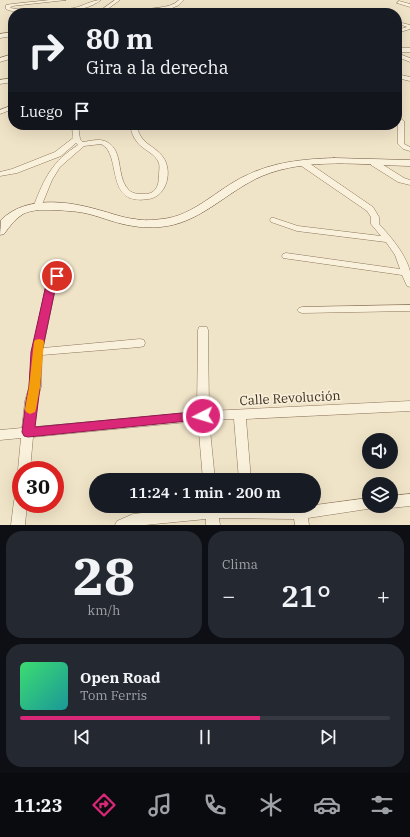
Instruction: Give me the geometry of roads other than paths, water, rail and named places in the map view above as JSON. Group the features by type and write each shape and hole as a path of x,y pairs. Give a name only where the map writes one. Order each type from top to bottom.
{"main road":[{"path":"0,230 11,217 23,209 38,205 80,208 135,223 163,223 184,217 232,187 259,173 274,168 303,163 410,163"}],"street":[{"path":"8,8 8,6 12,5 64,0"},
{"path":"80,8 99,0"},
{"path":"106,8 118,0"},
{"path":"164,8 174,7 182,0"},
{"path":"399,2 410,6"},
{"path":"402,30 409,28 409,26 404,24"},
{"path":"76,130 77,139 82,146"},
{"path":"38,205 53,170 82,146 91,143 101,142 106,144 113,155 116,170 123,189 130,195 144,197 153,196 159,192 163,185 163,163 155,151 146,146 137,137 135,130"},
{"path":"401,130 401,144 405,148 410,149"},
{"path":"0,174 14,171 58,154 77,139"},
{"path":"303,163 370,209 374,217 375,224 389,240 399,255 410,284"},
{"path":"374,163 401,180 410,183"},
{"path":"274,220 297,228 389,240"},
{"path":"286,256 405,273"},
{"path":"25,461 31,401 35,387 37,352 51,285 57,276"},
{"path":"302,310 410,308"},
{"path":"203,330 203,416 208,473"},
{"path":"37,352 140,343"},
{"name":"Calle Revolución","path":"0,436 28,432 203,416 410,406"},
{"path":"240,415 244,473"},
{"path":"398,501 410,500"},
{"path":"269,513 301,519 362,506"},
{"path":"18,525 20,513"},
{"path":"122,525 133,520 212,514"}]}
